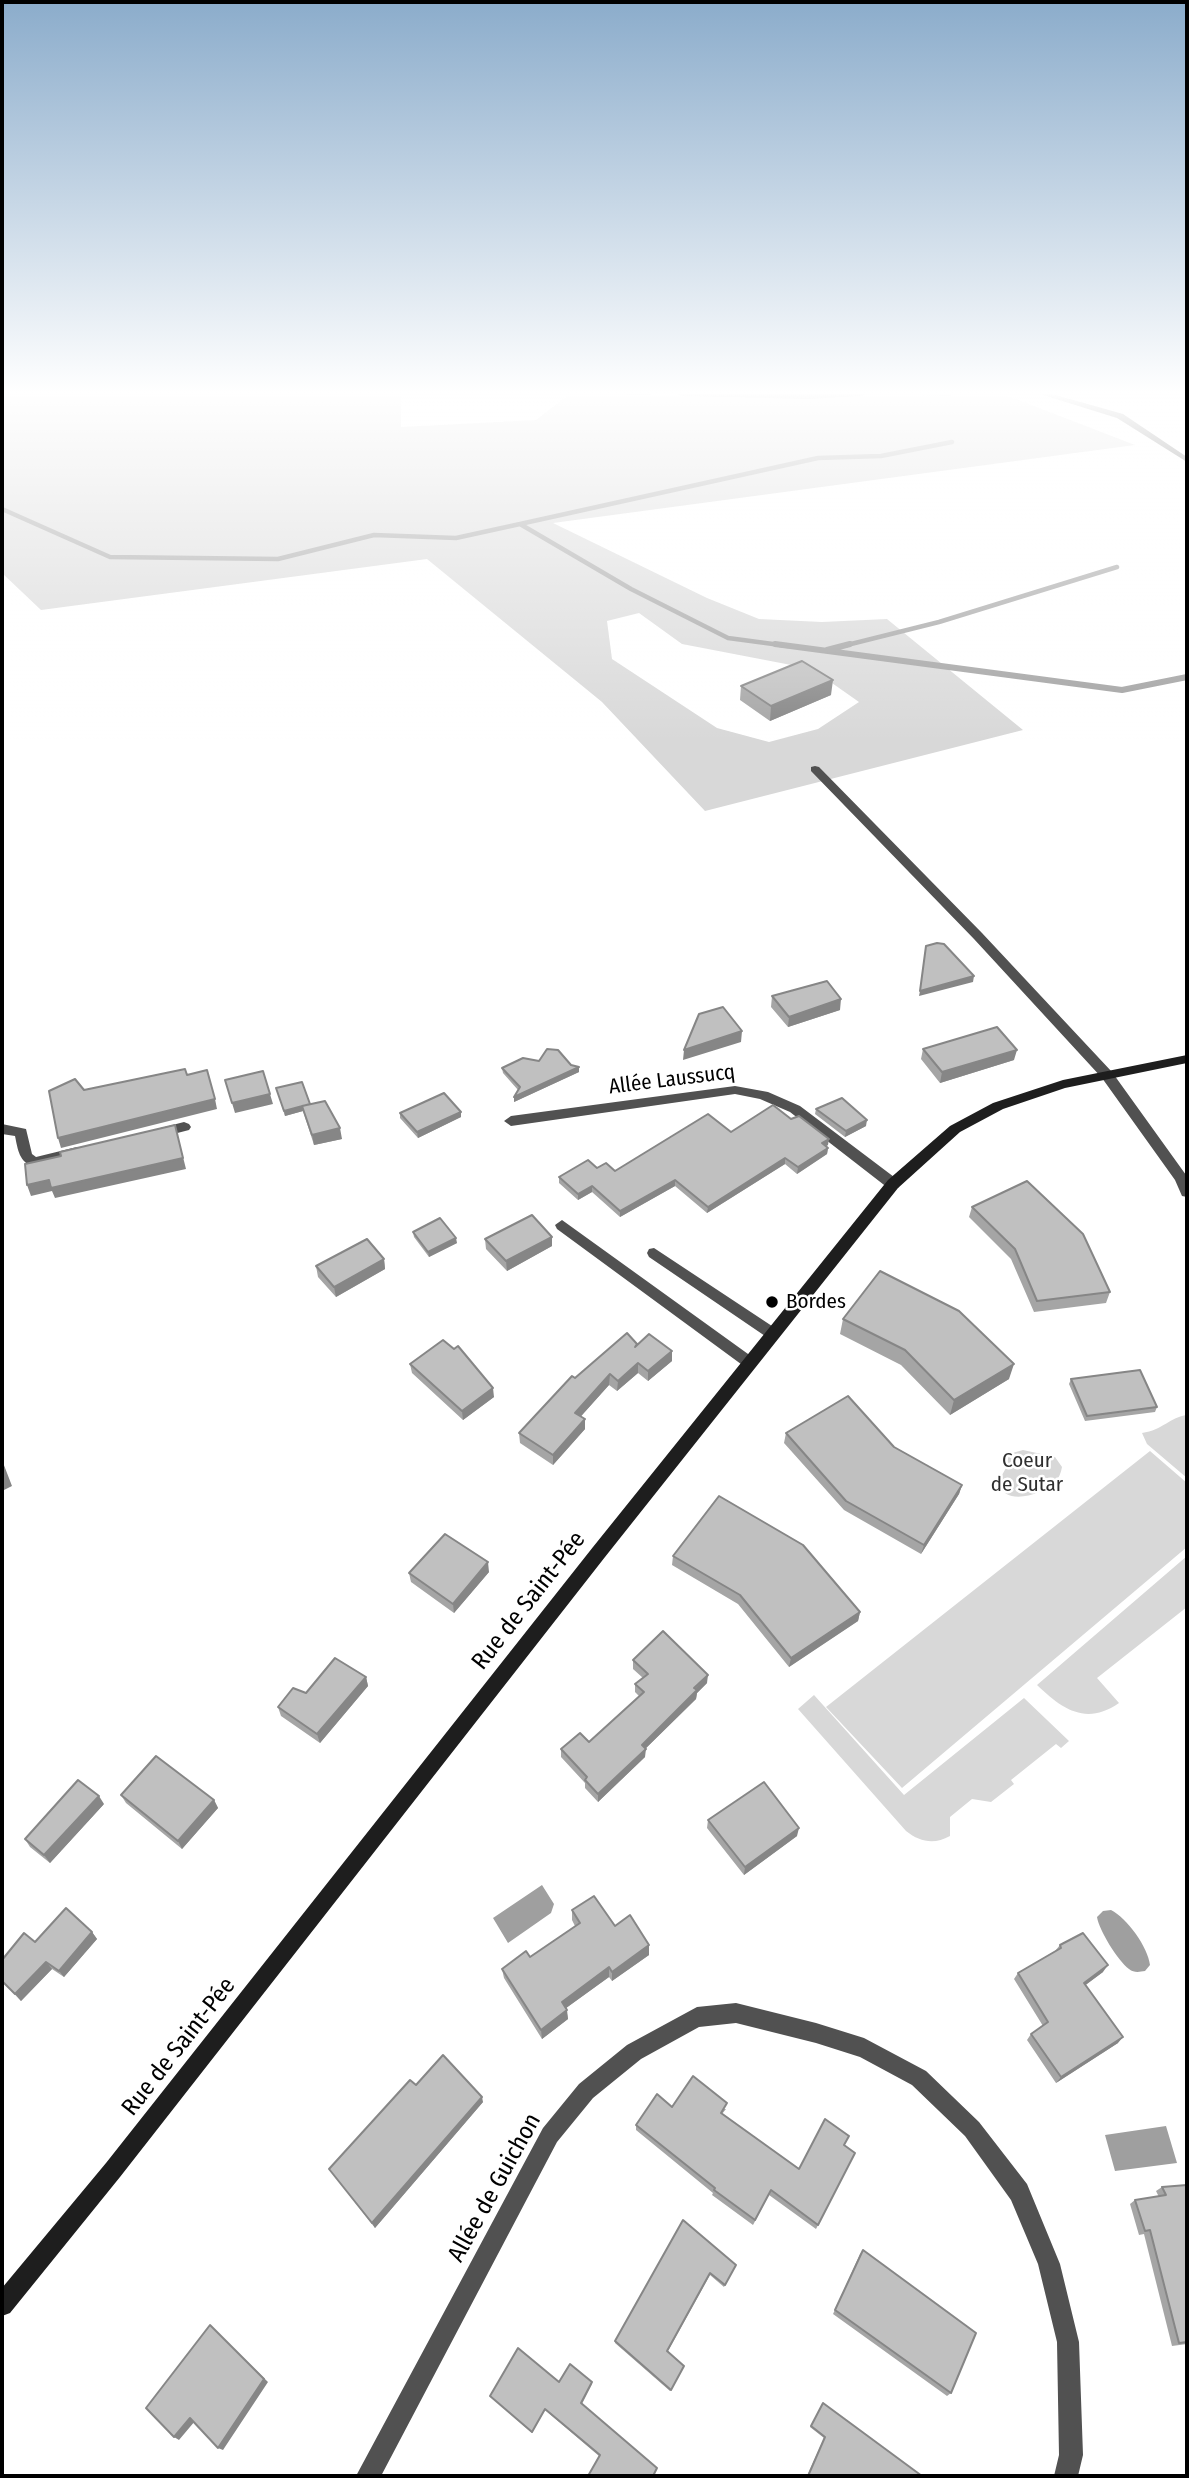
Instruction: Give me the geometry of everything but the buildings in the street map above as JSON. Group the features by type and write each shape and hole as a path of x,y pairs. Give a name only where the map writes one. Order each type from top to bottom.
{"main road":[{"name":"Rue de Saint-Pée","path":"2,2305 113,2170 893,1184 955,1129 998,1106 1063,1084 1187,1059"}],"street":[{"path":"815,769 978,936 1107,1075 1181,1178 1187,1192"},
{"name":"Allée Laussucq","path":"511,1121 736,1090 763,1095 795,1109 893,1184"},
{"path":"146,1136 184,1127"},
{"path":"2,1129 21,1132 26,1156 34,1162 96,1147"},
{"path":"562,1225 750,1363"},
{"path":"653,1253 773,1334"},
{"name":"Allée de Guichon","path":"368,2476 557,2126 586,2091 634,2052 697,2017 736,2013 864,2048 919,2078 972,2129 1019,2192 1049,2264 1068,2342 1071,2455 1066,2476"}],"green space":[{"path":"2,510 653,510 553,523 707,598 759,619 822,622 887,619 1023,730 705,811 602,702 427,559 41,610 2,573","holes":["639,613 682,644 812,669 859,702 818,729 769,742 717,728 612,659 607,621"]},
{"path":"1187,1415 1187,1478 1147,1444 1142,1433"},
{"name":"Coeur de Sutar","path":"1023,1450 1055,1457 1062,1467 1058,1479 1049,1487 1016,1497 1002,1490 998,1482 1006,1468 1009,1454"},
{"path":"1150,1451 1187,1483 1187,1547 902,1788 826,1707"},
{"path":"1187,1556 1187,1607 1097,1678 1119,1703 1096,1713 1075,1712 1037,1685"},
{"path":"814,1695 904,1795 1024,1698 1069,1741 1061,1748 1056,1744 1011,1780 1014,1784 991,1802 972,1799 950,1817 950,1836 938,1841 927,1841 906,1831 798,1709"}],"shaded area":[{"path":"542,1885 554,1904 551,1913 508,1943 493,1918"},
{"path":"1111,1910 1124,1919 1141,1942 1150,1965 1145,1971 1135,1972 1129,1969 1105,1937 1097,1917 1103,1911"},
{"path":"1166,2126 1177,2163 1115,2171 1105,2135"}],"waterway":[{"path":"3,510 110,557 278,559 374,535 456,538 520,524"},
{"path":"520,524 585,510"},
{"path":"520,524 631,589 728,638 788,646"},
{"path":"843,646 939,622 1117,567"},
{"path":"775,644 1122,690 1187,677"},
{"path":"827,650 850,644"}],"place":[{"name":"Bordes","path":"772,1302"}]}
